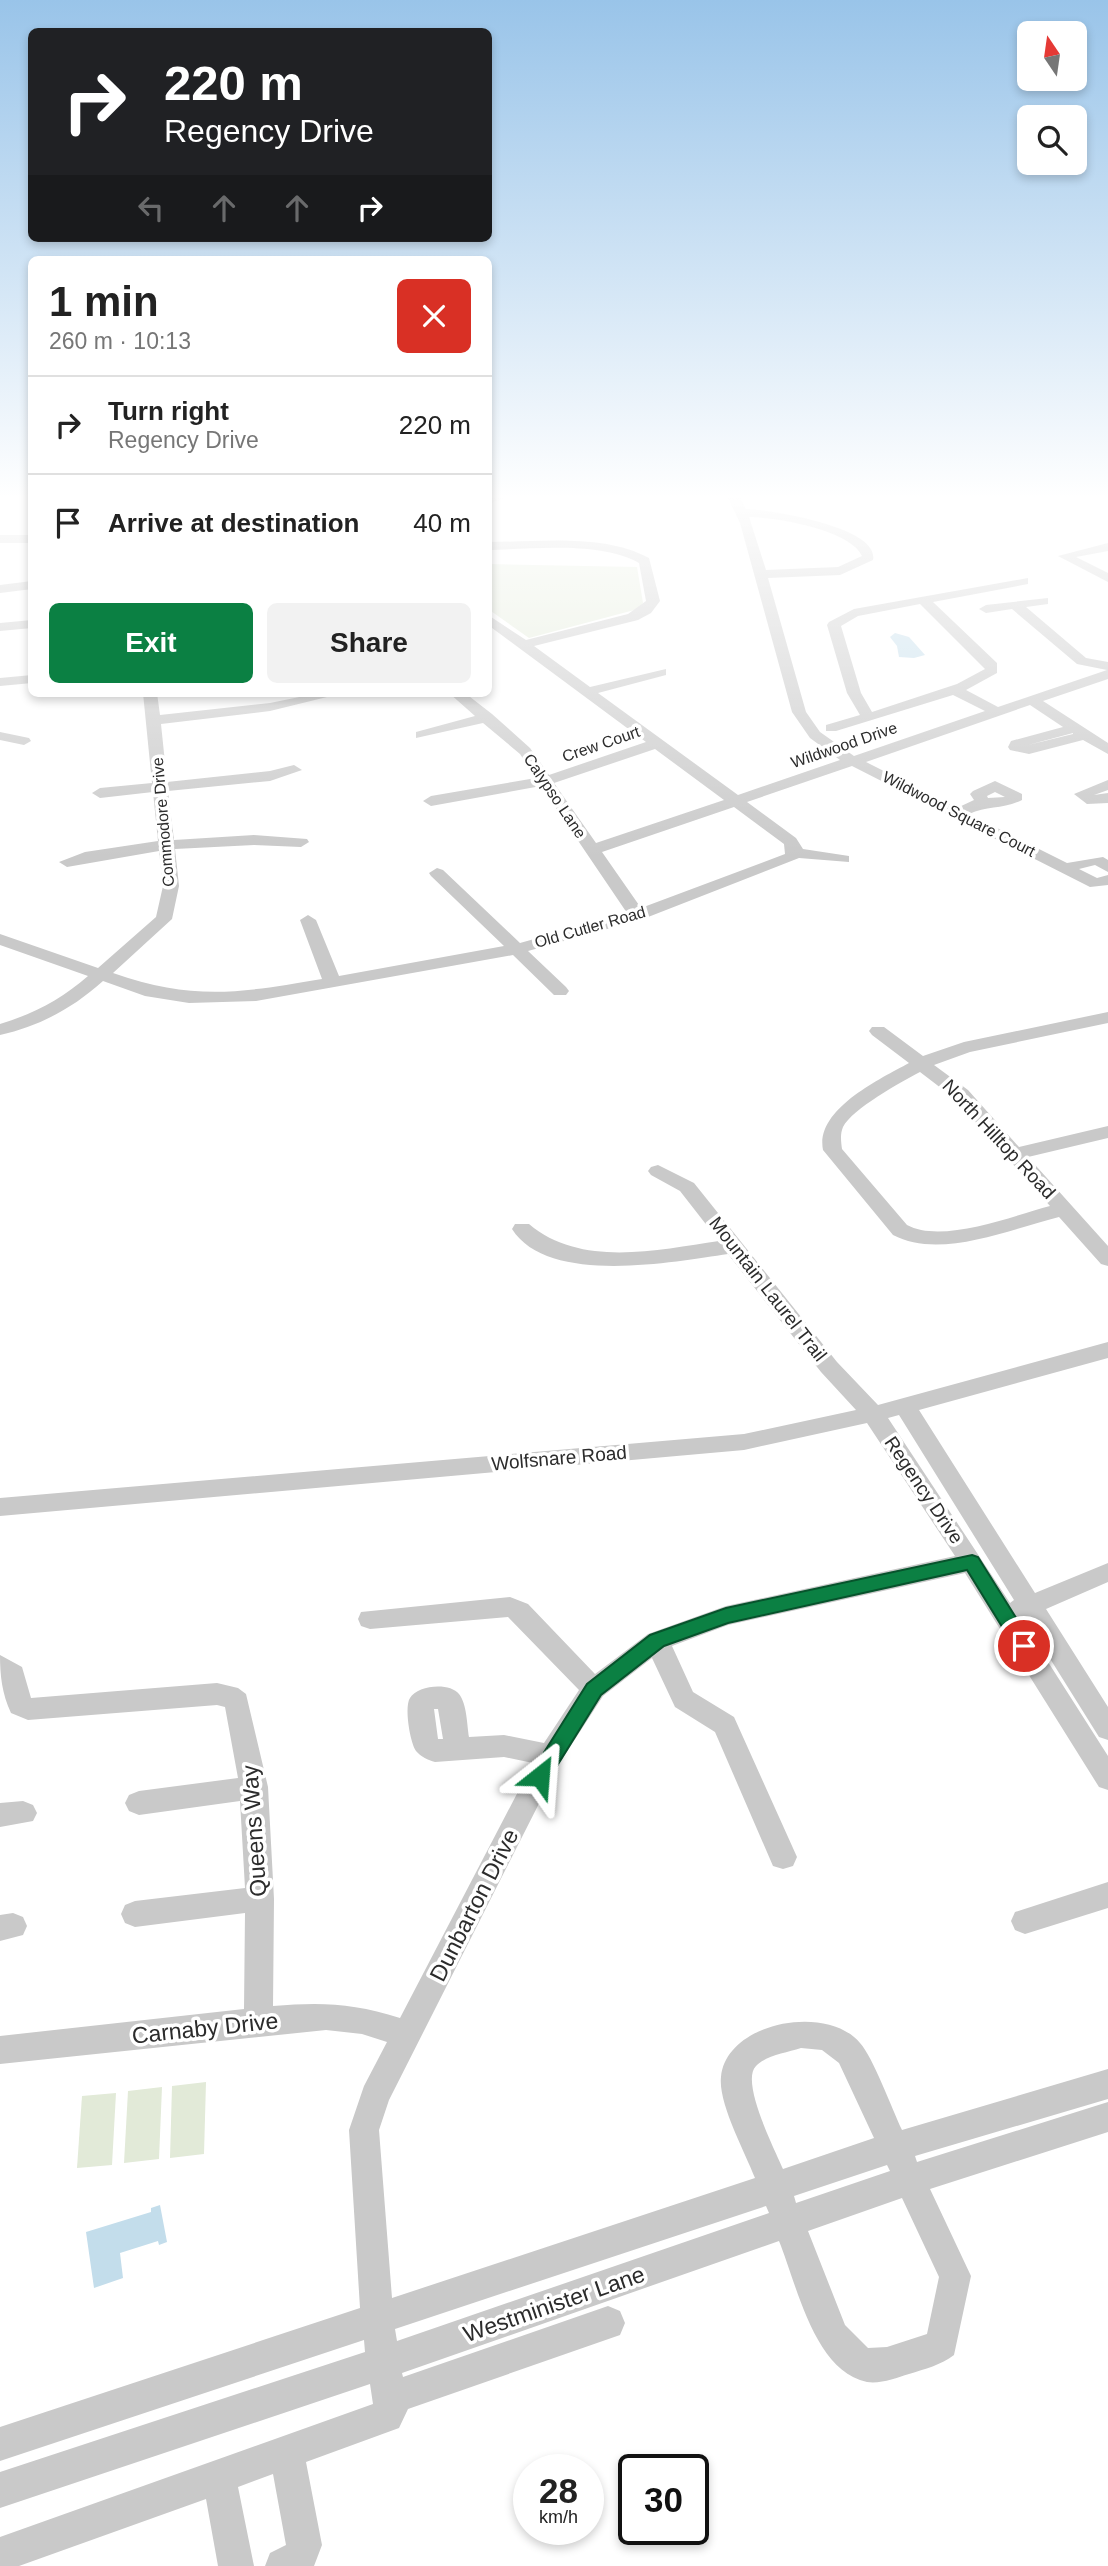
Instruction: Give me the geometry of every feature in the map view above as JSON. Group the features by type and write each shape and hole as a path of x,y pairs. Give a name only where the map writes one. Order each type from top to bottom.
{"street":[{"path":"523,645 630,618"},
{"name":"Wildwood Square Court","path":"772,618 799,712 815,735 853,761 1097,884 1108,880"},
{"path":"846,618 834,625 854,693 868,717"},
{"path":"831,728 985,677 992,670 990,663 942,618"},
{"path":"1030,618 1082,661 1108,666"},
{"path":"492,623 790,841 794,853 843,859"},
{"path":"0,627 28,624"},
{"path":"587,692 661,672"},
{"name":"Wildwood Drive","path":"592,850 1108,674"},
{"path":"0,682 28,679"},
{"path":"949,691 991,713"},
{"name":"Commodore Drive","path":"0,1030 29,1021 72,999 164,919 172,886 151,697"},
{"path":"154,720 270,707 320,697"},
{"name":"Calypso Lane","path":"461,697 520,746 637,915"},
{"path":"1032,700 1108,750"},
{"path":"421,735 487,717"},
{"path":"0,736 24,741"},
{"name":"Crew Court","path":"431,802 545,781 658,743"},
{"path":"100,793 270,776 294,769"},
{"path":"1108,785 1082,794 1092,801 1108,797"},
{"path":"957,813 983,802"},
{"path":"67,862 87,855 168,847 269,839 301,842"},
{"name":"Old Cutler Road","path":"0,939 150,992 189,998 256,996 517,949 637,915 788,860 794,853"},
{"path":"1066,868 1097,860 1108,867"},
{"path":"437,873 560,991"},
{"path":"308,920 333,984"},
{"path":"1065,1209 912,1246 833,1150 830,1140 835,1121 842,1113 921,1063 960,1050 1108,1017"},
{"name":"North Hilltop Road","path":"878,1031 961,1094 1108,1259"},
{"path":"1017,1154 1108,1132"},
{"name":"Mountain Laurel Trail","path":"658,1171 687,1187 829,1367 873,1415"},
{"path":"523,1229 547,1248 581,1257 646,1255 734,1245"},
{"name":"Wolfsnare Road","path":"0,1507 744,1442 873,1415 1108,1350"},
{"name":"Regency Drive","path":"905,1406 1108,1729"},
{"name":"Regency Drive","path":"873,1415 967,1555 1108,1779"},
{"name":"Dunbarton Drive","path":"390,2398 377,2319 364,2130 375,2096 550,1756 594,1689 657,1641 726,1616 967,1555 989,1540"},
{"path":"1003,1613 1048,1600 1076,1583 1108,1573"},
{"path":"370,1619 510,1607 519,1611 594,1689"},
{"path":"657,1641 684,1699 725,1725 783,1857"},
{"name":"Queens Way","path":"0,1665 13,1674 20,1705 28,1709 229,1695 237,1702 255,1787 260,1899 258,2021"},
{"path":"458,1749 503,1746 550,1756"},
{"path":"139,1803 255,1787"},
{"path":"1025,1921 1108,1895"},
{"path":"135,1914 260,1899"},
{"name":"Carnaby Drive","path":"0,2050 258,2021 338,2017 362,2020 407,2034"},
{"path":"810,2034 828,2036 844,2046 902,2163 955,2276 944,2334 937,2347 880,2366 863,2365 847,2355 832,2336 781,2206 735,2082 738,2064 743,2056 760,2047 810,2034"},
{"name":"Westminister Lane","path":"0,2490 385,2362 781,2206 1108,2084"},
{"name":"Westminister Lane","path":"902,2163 1108,2117"},
{"name":"Westminister Lane","path":"0,2444 377,2319 781,2206"},
{"path":"0,2555 378,2421 387,2416 391,2409 390,2398 608,2323"},
{"path":"283,2566 299,2560 304,2545 287,2453"},
{"path":"219,2477 236,2566"}],"green space":[{"path":"500,618 605,618 529,638"},
{"path":"206,2082 204,2154 170,2158 172,2086"},
{"path":"162,2087 159,2159 124,2163 128,2091"},
{"path":"116,2093 112,2165 77,2168 82,2096"}],"water":[{"path":"895,633 909,637 925,655 914,658 899,657 897,646 890,637"},
{"path":"160,2205 167,2242 159,2245 158,2241 120,2253 123,2278 94,2288 86,2232 151,2212 151,2208"}],"route":[{"path":"540,1776 582,1704 594,1689 657,1641 726,1616 972,1562 1024,1646"}]}
